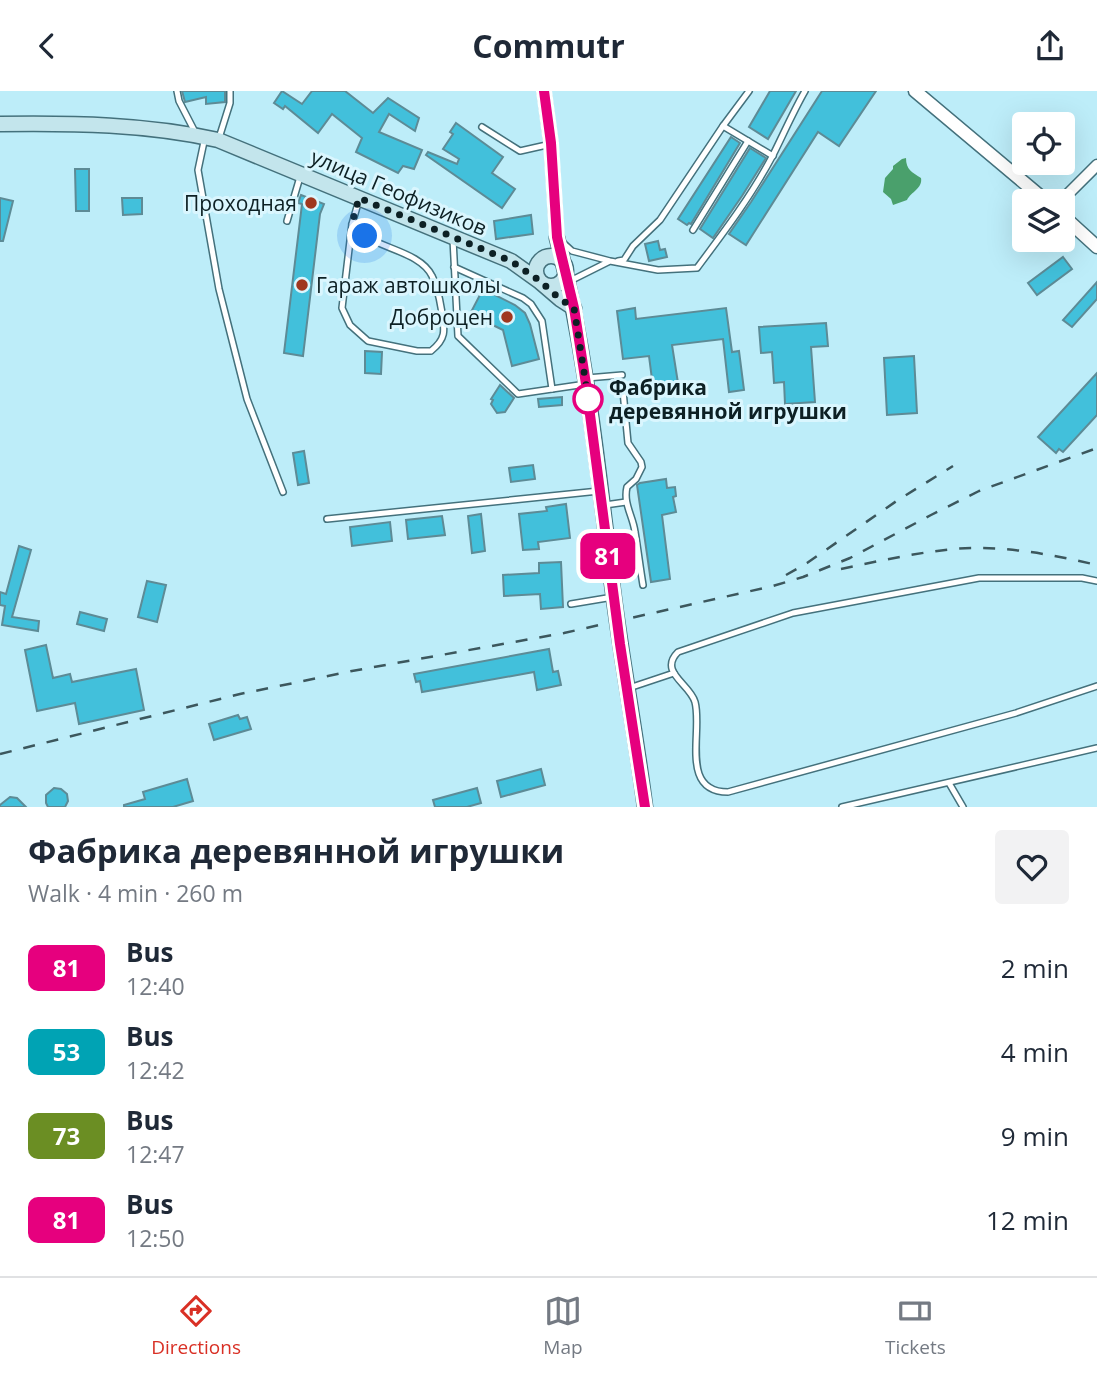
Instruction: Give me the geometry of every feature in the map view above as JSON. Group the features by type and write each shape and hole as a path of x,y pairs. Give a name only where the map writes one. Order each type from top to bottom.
{"main road":[{"name":"улица Геофизиков","path":"0,124 105,125 207,137 511,261 574,308"},
{"path":"511,261 530,263 543,258 549,256 558,258 562,261 566,275 557,285 548,286 540,281 536,271 539,262 543,258 552,251 557,237"},
{"path":"557,237 574,308 586,381 613,597 645,807"}],"street":[{"path":"544,91 551,143 557,237"},
{"path":"915,91 1032,189"},
{"path":"1073,189 1097,165"},
{"path":"1075,227 1097,247"}],"lane":[{"path":"177,91 180,101 207,137"},
{"path":"230,91 230,103 207,137 198,170 219,289 247,398 283,492"},
{"path":"566,275 610,261 624,260 633,246 660,220 749,91"},
{"path":"557,237 572,251 610,261 658,270 697,268 738,212 773,156 806,91"},
{"path":"723,126 773,156"},
{"path":"482,127 520,151 551,143"},
{"path":"693,230 748,141"},
{"path":"287,221 300,174"},
{"path":"352,223 365,236 415,259 431,273 438,292 443,335 440,344 431,351 417,351 368,341 350,325 342,308 352,223 359,198"},
{"path":"453,237 458,336 519,394 622,375"},
{"path":"454,267 531,304 542,321 552,389"},
{"path":"624,391 628,443 642,467 636,479 627,487 626,502 635,529 643,585"},
{"path":"327,519 601,498 626,502"},
{"path":"1097,581 1082,577 979,578 793,613 678,652 671,661 674,673 693,696 696,704 698,773 710,788 718,792 728,792 1016,713 1097,685"},
{"path":"571,604 613,597"},
{"path":"626,689 674,673"},
{"path":"842,807 1097,748"},
{"path":"949,783 963,807"}],"shaded area":[{"path":"906,158 908,168 921,178 921,181 907,200 893,205 883,192 885,178 893,166"}],"building":[{"path":"182,91 225,91 225,102 206,104 206,97 185,102"},
{"path":"282,91 302,104 312,91 345,91 373,113 388,98 419,118 415,131 389,114 379,132 422,150 414,169 403,166 398,173 356,152 362,138 332,114 318,133 285,106 283,109 274,103"},
{"path":"770,91 796,91 768,139 749,127"},
{"path":"822,91 876,91 839,146 818,132 746,245 729,234"},
{"path":"456,123 503,157 492,173 515,189 502,208 426,155 428,152 457,164 459,159 443,149 453,134 450,132"},
{"path":"731,137 740,143 691,224 687,225 678,219"},
{"path":"750,148 766,158 713,238 700,229"},
{"path":"75,169 89,169 89,211 76,211"},
{"name":"Гараж автошколы","path":"301,195 324,204 320,214 303,356 284,353 302,204 298,203"},
{"path":"0,198 13,201 3,241 0,241"},
{"path":"122,198 142,198 142,214 123,215"},
{"path":"531,215 533,234 496,239 494,221"},
{"path":"658,241 660,250 665,249 667,257 649,261 645,244"},
{"path":"1063,257 1072,269 1037,295 1028,283"},
{"path":"1097,282 1097,299 1072,327 1063,320"},
{"path":"483,289 525,313 539,359 512,366 503,330 470,314"},
{"name":"Фабрика деревянной игрушки","path":"635,308 636,319 726,308 732,352 739,351 744,390 729,392 723,339 672,345 678,383 653,387 649,356 623,359 617,311"},
{"path":"826,323 828,346 811,347 815,402 785,404 784,382 774,383 772,352 761,353 759,327"},
{"path":"365,351 382,352 381,374 365,373"},
{"path":"914,356 917,413 887,415 884,358"},
{"path":"1097,373 1097,415 1063,452 1059,449 1056,453 1038,437"},
{"path":"500,385 514,398 505,412 497,413 491,399"},
{"path":"562,397 562,405 539,407 538,399"},
{"path":"304,451 309,483 298,485 293,453"},
{"path":"533,465 535,479 511,482 509,468"},
{"path":"666,479 667,488 675,487 676,496 673,497 676,512 662,515 670,579 651,582 637,485"},
{"path":"566,504 570,538 538,542 539,549 523,550 519,514 547,511 546,507"},
{"path":"481,514 485,551 472,553 468,516"},
{"path":"442,516 445,535 408,539 406,520"},
{"path":"390,522 392,541 352,546 350,527"},
{"path":"19,546 31,550 12,617 39,621 38,631 2,625 5,606 0,605 0,592 6,594"},
{"path":"561,562 563,607 541,609 540,594 504,596 503,575 539,573 539,563"},
{"path":"147,581 166,585 157,622 138,617"},
{"path":"80,612 107,619 104,631 77,624"},
{"path":"46,645 53,678 70,674 72,682 136,669 144,710 79,724 75,703 37,711 25,650"},
{"path":"549,649 553,672 558,671 561,685 537,690 534,672 422,692 420,681 416,682 414,674"},
{"path":"238,715 240,719 247,717 251,729 214,740 209,724"},
{"path":"541,769 545,785 501,797 497,781"},
{"path":"187,779 193,801 173,807 124,807 145,799 143,792"},
{"path":"54,788 67,794 65,807 48,807 46,795"},
{"path":"477,788 481,803 467,807 435,807 433,800"},
{"path":"10,797 17,798 26,807 0,807"}],"railway":[{"path":"0,754 240,694 564,633 773,586 850,558 979,491 1097,448"},
{"path":"786,575 953,466"},
{"path":"841,569 925,553 971,548 1026,551 1097,565"}],"bus line":[{"name":"81","path":"544,91 551,143 557,237 574,308 586,384 626,689 645,807"}],"place":[{"name":"Проходная","path":"311,203"},
{"name":"Гараж автошколы","path":"302,285"},
{"name":"Доброцен","path":"507,317"},
{"name":"Фабрика деревянной игрушки","path":"588,399"}],"route":[{"path":"365,236 352,223 359,198 511,261 540,281 574,308 590,410 588,399"}]}
